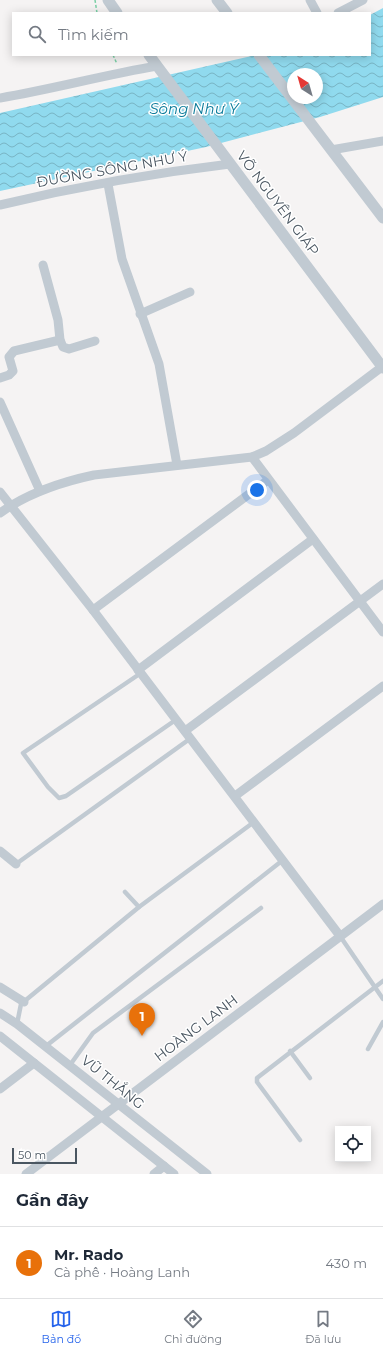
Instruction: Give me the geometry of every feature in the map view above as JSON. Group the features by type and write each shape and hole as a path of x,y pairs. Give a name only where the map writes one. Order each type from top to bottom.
{"street":[{"path":"108,0 116,12"},
{"path":"217,0 226,12"},
{"path":"310,0 316,12"},
{"path":"340,12 363,0"},
{"name":"VÕ NGUYÊN GIÁP","path":"150,56 383,367"},
{"path":"260,56 383,218"},
{"path":"0,98 48,89 120,72 159,69"},
{"path":"331,150 383,141"},
{"name":"ĐƯỜNG SÔNG NHƯ Ý","path":"0,206 45,194 108,184 227,160"},
{"path":"108,184 122,259 140,314 159,364 177,465"},
{"path":"43,265 58,320 60,340 64,349 69,349 95,341"},
{"path":"140,314 190,292"},
{"path":"0,378 9,375 13,371 9,357 14,351 60,340"},
{"path":"0,513 11,505 68,480 94,475 252,457 266,451 294,433 383,367"},
{"path":"0,402 40,491"},
{"path":"252,457 383,632"},
{"path":"93,610 268,480"},
{"path":"0,492 177,719 340,936"},
{"path":"139,671 313,539"},
{"path":"185,731 383,584"},
{"path":"235,796 383,686"},
{"path":"0,851 16,864"},
{"name":"HOÀNG LANH","path":"26,1174 383,904"},
{"path":"0,987 24,1002"},
{"name":"VŨ THẮNG","path":"0,1013 46,1046 207,1174"},
{"path":"0,1036 101,1118 174,1174"},
{"path":"0,1089 34,1063"},
{"path":"154,1174 164,1166"}],"lane":[{"path":"139,671 23,753 48,787 58,798 66,796 177,719"},
{"path":"16,864 191,738"},
{"path":"17,1024 21,1004 139,907 254,822"},
{"path":"46,1046 283,860"},
{"path":"125,892 139,907"},
{"path":"70,1065 93,1033 261,908"},
{"path":"340,936 383,999"},
{"path":"300,1140 257,1082 257,1078 261,1073 383,981"},
{"path":"368,1049 383,1022"},
{"path":"290,1051 310,1078"}],"path":[{"path":"95,0 97,12"},
{"path":"113,56 120,72"}],"water":[{"name":"Sông Như Ý","path":"383,8 383,97 320,117 206,147 0,191 0,113 252,56 371,56 371,14"}],"place":[{"name":"Mr. Rado","path":"142,1036"}]}
